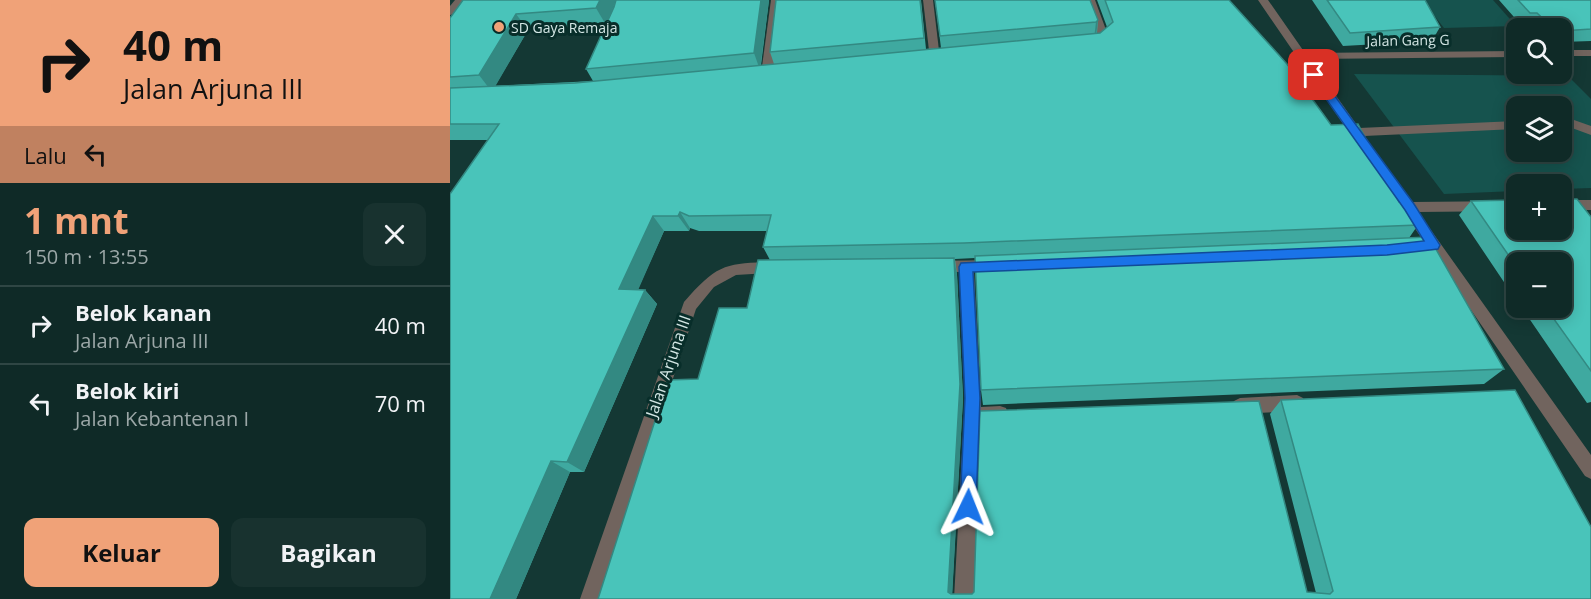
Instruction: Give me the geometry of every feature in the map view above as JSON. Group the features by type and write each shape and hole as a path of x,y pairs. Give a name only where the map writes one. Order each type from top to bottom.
{"street":[{"path":"450,12 460,0"},
{"path":"767,74 776,0"},
{"path":"928,0 935,59"},
{"path":"1086,45 1101,43 1104,38 1090,0"},
{"path":"1263,0 1300,56 1410,207 1427,246 1591,470"},
{"path":"1572,53 1591,53"},
{"name":"Jalan Gang G","path":"1300,56 1506,54"},
{"path":"1572,124 1591,131"},
{"path":"1355,132 1506,125"},
{"path":"1572,205 1591,204"},
{"path":"1410,207 1506,206"},
{"path":"920,267 1013,265"},
{"path":"964,599 972,415 966,267"},
{"name":"Jalan Arjuna III","path":"590,599 688,306 709,283 734,268 792,268"},
{"path":"1514,393 1536,392"},
{"path":"1221,407 1316,402"},
{"path":"1257,405 1263,428"},
{"path":"972,415 1019,413"}],"shaded area":[{"path":"1422,0 1493,0 1509,18 1506,18 1506,26 1444,28"},
{"path":"1354,74 1506,75 1506,84 1572,84 1572,80 1591,99 1591,188 1572,189 1572,174 1506,174 1506,191 1444,194"}],"building":[{"name":"SD Gaya Remaja","path":"463,0 600,0 596,8 516,14 479,75 450,77 450,18"},
{"path":"616,0 761,0 754,53 586,69"},
{"path":"776,0 920,0 924,38 770,52"},
{"path":"935,0 1090,0 1098,20 940,36"},
{"path":"1105,0 1229,0 1287,64 1331,125 1358,124 1399,202 1405,202 1418,225 964,243 763,247 771,215 689,216 680,212 678,216 653,216 619,289 645,290 567,462 551,461 490,599 450,599 450,194 499,124 450,124 450,88 575,83 1100,33 1113,22"},
{"path":"1327,0 1425,0 1440,27 1350,33"},
{"path":"1518,0 1591,0 1591,29 1572,30 1572,18 1542,18 1537,13 1530,13"},
{"path":"1572,199 1577,199 1591,217 1591,371 1553,318 1572,318 1572,252 1506,252 1471,201 1506,200 1506,240 1572,240"},
{"path":"1429,237 1504,369 981,390 975,256"},
{"path":"954,258 960,384 948,592 951,594 972,594 974,592 980,411 1259,401 1307,592 1330,594 1333,591 1281,400 1515,390 1591,527 1591,599 598,599 668,380 698,379 719,308 747,308 758,260"}],"place":[{"name":"SD Gaya Remaja","path":"499,27"}],"route":[{"path":"968,507 973,398 966,267 1387,250 1433,245 1410,207 1314,75"}]}
